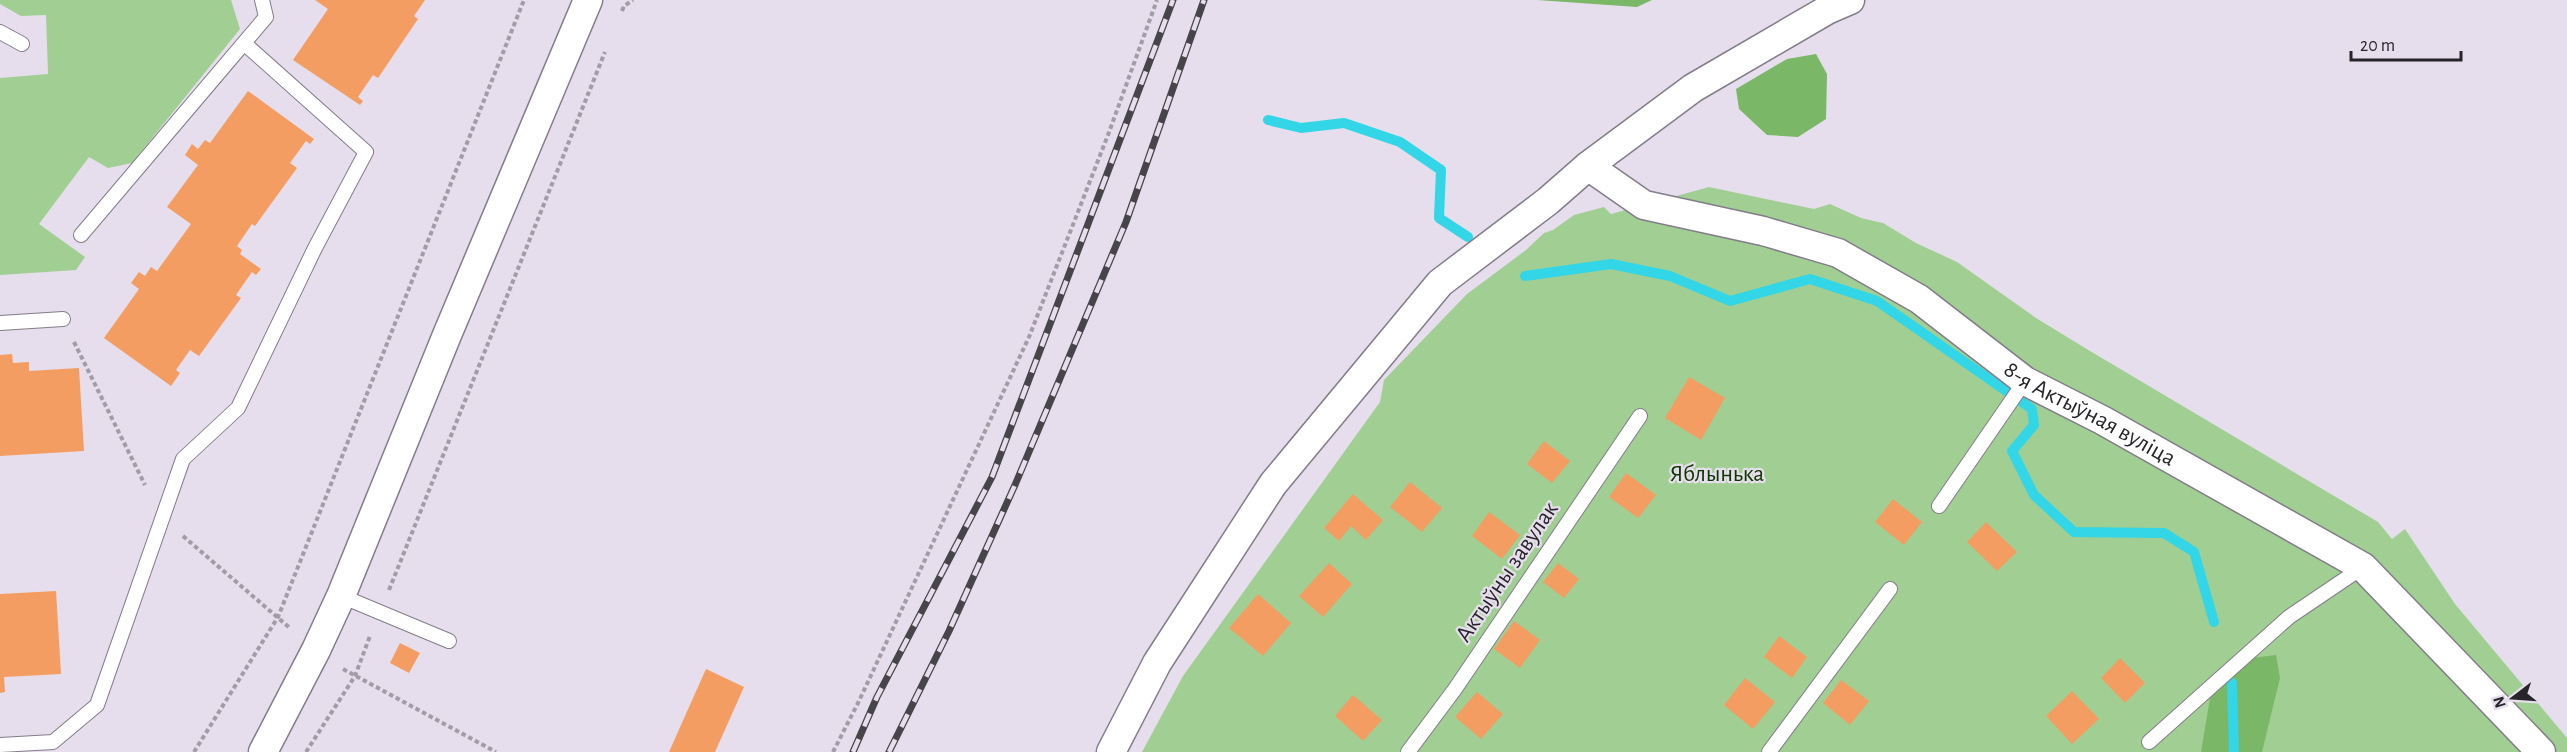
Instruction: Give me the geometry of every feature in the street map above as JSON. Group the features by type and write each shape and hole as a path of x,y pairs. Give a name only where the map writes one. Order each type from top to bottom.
{"street":[{"path":"263,752 341,596 447,334 588,0"},
{"path":"1111,752 1157,663 1274,484 1440,283 1548,201 1588,166 1693,88 1827,10 1850,0"},
{"name":"8-я Актыўная вуліца","path":"1588,166 1644,205 1763,231 1838,252 1918,299 2023,385 2102,420 2363,567 2541,752"}],"lane":[{"path":"81,235 266,17 262,0"},
{"path":"0,32 22,44"},
{"path":"0,745 53,742 97,705 183,459 238,408 315,248 366,152 245,44"},
{"path":"0,323 63,319"},
{"path":"1939,506 2023,385"},
{"name":"Актыўны завулак","path":"1408,752 1455,689 1641,416"},
{"path":"2149,742 2289,616 2363,567"},
{"path":"1769,752 1890,589"},
{"path":"341,596 449,641"}],"path":[{"path":"194,752 278,616 524,0"},
{"path":"619,17 624,6 633,0"},
{"path":"833,752 860,701 1029,337 1108,135 1157,0"},
{"path":"306,752 355,675 606,50"},
{"path":"341,668 496,752"}],"green space":[{"path":"0,0 231,0 240,29 132,163 108,168 89,157 39,224 85,257 76,270 0,275 0,78 48,74 46,15 21,16 0,4"},
{"path":"1537,0 1652,0 1637,7"},
{"path":"1816,54 1827,74 1826,119 1798,137 1767,135 1739,109 1736,89 1787,59"},
{"name":"Яблынька","path":"1709,187 1814,209 1830,204 1861,218 1883,223 1916,243 1957,262 2036,318 2378,522 2392,539 2405,529 2455,604 2567,738 2567,752 1142,752 1183,676 1380,402 1384,380 1467,294 1526,250 1544,233 1553,230 1574,215 1604,207 1611,214"},
{"path":"2276,655 2280,678 2262,752 2201,752 2210,698 2251,658"}],"building":[{"path":"315,0 425,0 414,16 418,19 378,78 373,75 358,97 363,101 360,105 293,60 328,9"},
{"path":"248,91 314,139 310,144 306,141 290,163 297,168 255,226 252,224 237,246 242,250 240,254 261,269 256,275 252,272 236,295 241,298 199,356 190,350 176,370 180,373 171,386 104,338 139,289 131,283 139,272 145,276 151,267 157,271 191,224 167,207 198,165 185,155 192,144 198,149 205,140 210,143"},
{"path":"12,354 13,363 29,362 29,371 79,368 84,451 0,456 0,355"},
{"path":"1689,377 1725,398 1701,440 1665,418"},
{"path":"1544,441 1570,461 1552,483 1527,464"},
{"path":"1626,473 1656,495 1638,518 1609,497"},
{"path":"1410,482 1442,508 1422,532 1390,507"},
{"path":"1353,494 1383,520 1366,540 1351,526 1339,541 1324,528"},
{"path":"1893,499 1922,522 1904,545 1875,522"},
{"path":"1489,512 1520,535 1502,559 1472,536"},
{"path":"1986,522 2017,552 1997,571 1967,542"},
{"path":"1329,563 1352,584 1323,617 1299,596"},
{"path":"1558,563 1579,579 1564,598 1543,582"},
{"path":"56,591 61,674 4,677 5,692 0,693 0,594"},
{"path":"1258,594 1291,623 1263,656 1229,628"},
{"path":"1514,621 1540,640 1520,668 1494,649"},
{"path":"1779,636 1807,657 1792,678 1764,657"},
{"path":"400,643 420,653 409,673 390,663"},
{"path":"2120,658 2145,683 2125,703 2101,678"},
{"path":"706,669 744,687 715,752 669,752"},
{"path":"1745,678 1775,702 1753,729 1724,705"},
{"path":"1841,680 1869,701 1850,725 1823,703"},
{"path":"2072,691 2099,719 2072,744 2046,716"},
{"path":"1477,692 1503,714 1481,739 1455,717"},
{"path":"1353,695 1382,720 1363,741 1335,716"}],"waterway":[{"path":"1268,120 1301,128 1344,123 1400,142 1441,170 1439,218 1468,237"},
{"path":"1525,276 1611,264 1670,276 1730,301 1810,279 1877,301 2032,409 2034,425 2012,451 2034,495 2074,532 2164,533 2194,552 2214,622"},
{"path":"2232,683 2234,752"}],"railway":[{"path":"853,752 877,697 992,477 1173,0"},
{"path":"889,752 949,631 1015,485 1126,222 1204,0"}]}
